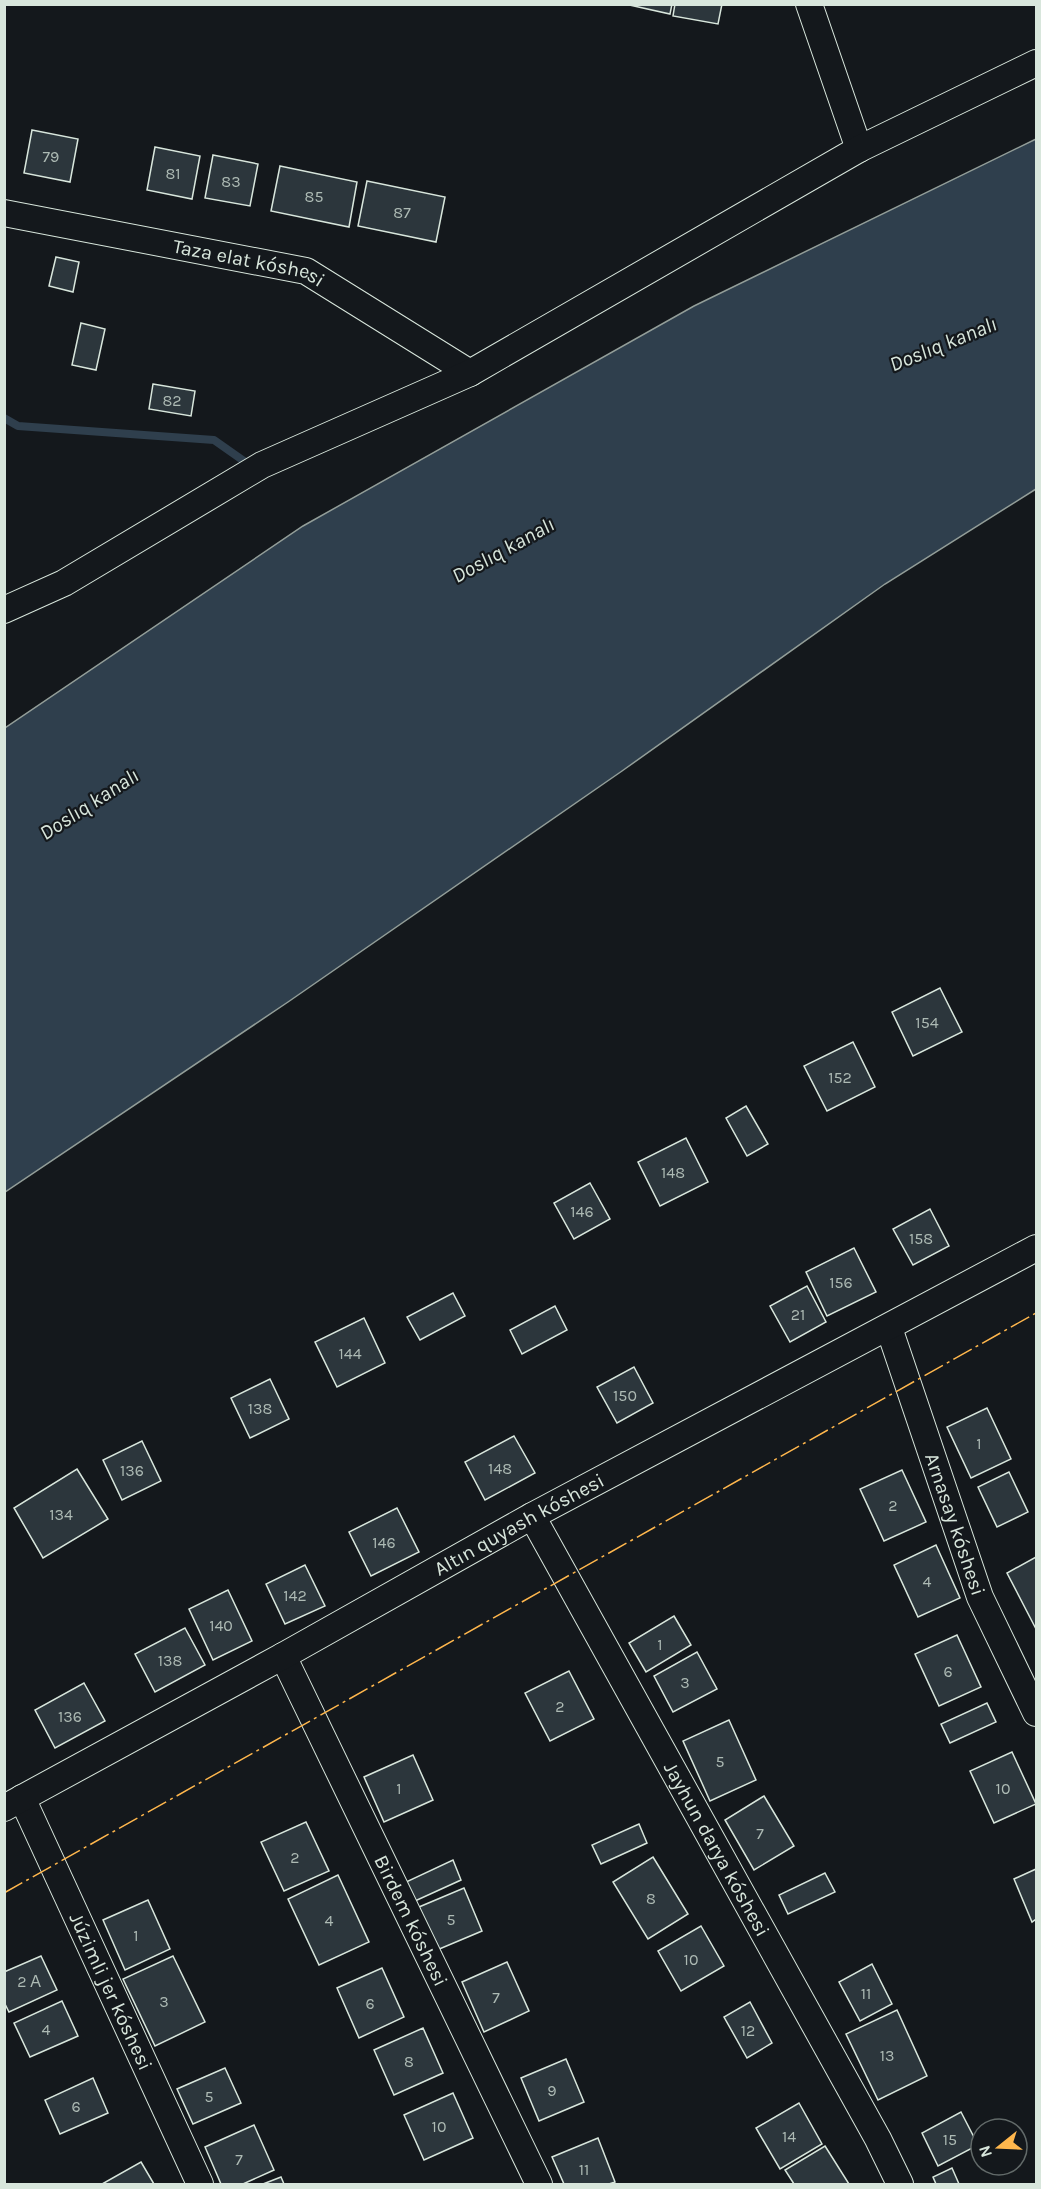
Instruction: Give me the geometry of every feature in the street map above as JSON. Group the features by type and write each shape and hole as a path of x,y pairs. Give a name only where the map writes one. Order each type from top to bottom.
{"street":[{"path":"809,4 859,149"},
{"path":"4,610 64,583 262,465 470,373 859,149 1036,63"},
{"name":"Taza elat kóshesi","path":"4,213 306,271 470,373"},
{"name":"Altın quyash kóshesi","path":"13,1803 283,1656 532,1516 1036,1248"},
{"name":"Arnasay kóshesi","path":"889,1328 980,1597 1036,1713"},
{"name":"Jayhun darya kóshesi","path":"532,1516 878,2139 900,2184"},
{"name":"Birdem kóshesi","path":"283,1656 539,2184"},
{"name":"Júzimli jer kóshesi","path":"13,1803 200,2184"}],"water":[{"name":"Doslıq kanalı","path":"1036,139 1036,489 885,584 622,771 288,1002 5,1192 5,728 303,526 694,306"}],"building":[{"path":"625,4 672,4 670,14"},
{"path":"675,4 722,4 718,24 673,16"},
{"path":"32,130 78,139 70,182 24,173"},
{"path":"155,147 200,156 192,199 147,190"},
{"path":"213,155 258,164 250,206 205,198"},
{"path":"280,166 357,182 349,227 271,211"},
{"path":"367,181 445,197 436,242 358,226"},
{"path":"56,257 79,262 73,292 49,286"},
{"path":"81,323 105,329 96,370 72,365"},
{"path":"153,384 195,391 191,416 149,409"},
{"path":"940,988 962,1032 913,1056 892,1012"},
{"path":"853,1042 875,1087 827,1111 804,1066"},
{"path":"746,1106 768,1144 747,1156 726,1118"},
{"path":"686,1138 708,1182 660,1206 638,1162"},
{"path":"590,1183 610,1219 574,1239 554,1203"},
{"path":"930,1209 949,1246 913,1265 893,1229"},
{"path":"854,1248 876,1292 827,1316 806,1272"},
{"path":"807,1286 826,1322 790,1342 770,1306"},
{"path":"453,1293 465,1316 420,1340 407,1317"},
{"path":"555,1306 567,1330 522,1354 510,1330"},
{"path":"364,1318 385,1363 337,1387 315,1342"},
{"path":"634,1367 653,1403 617,1423 597,1387"},
{"path":"270,1379 289,1419 250,1438 231,1398"},
{"path":"987,1408 1011,1459 971,1478 947,1427"},
{"path":"514,1436 535,1473 485,1500 465,1462"},
{"path":"142,1441 161,1481 122,1500 103,1460"},
{"path":"77,1469 108,1519 43,1558 14,1508"},
{"path":"902,1470 926,1522 884,1541 860,1489"},
{"path":"1009,1472 1028,1512 997,1527 978,1487"},
{"path":"397,1508 419,1552 371,1576 349,1532"},
{"path":"936,1545 960,1598 918,1617 894,1565"},
{"path":"1036,1557 1036,1629 1007,1573"},
{"path":"305,1565 325,1606 285,1624 266,1584"},
{"path":"228,1590 252,1641 213,1660 189,1609"},
{"path":"674,1616 691,1645 646,1672 629,1643"},
{"path":"185,1628 205,1665 155,1692 135,1654"},
{"path":"957,1635 981,1687 939,1706 915,1654"},
{"path":"697,1652 717,1689 673,1712 654,1676"},
{"path":"569,1671 594,1719 550,1741 525,1693"},
{"path":"84,1683 105,1721 55,1748 35,1710"},
{"path":"987,1703 996,1722 950,1743 941,1724"},
{"path":"729,1720 756,1780 710,1801 683,1741"},
{"path":"1012,1752 1036,1804 994,1823 970,1771"},
{"path":"413,1755 433,1800 384,1822 364,1777"},
{"path":"764,1796 794,1846 754,1870 725,1820"},
{"path":"306,1822 329,1871 284,1891 261,1842"},
{"path":"639,1824 647,1843 601,1864 592,1845"},
{"path":"653,1857 688,1914 648,1939 613,1882"},
{"path":"453,1860 461,1880 415,1901 406,1882"},
{"path":"1036,1869 1036,1919 1032,1922 1014,1879"},
{"path":"825,1873 835,1892 788,1914 779,1895"},
{"path":"338,1875 369,1942 319,1965 288,1899"},
{"path":"464,1888 482,1931 437,1950 419,1907"},
{"path":"148,1900 170,1949 125,1970 103,1920"},
{"path":"701,1926 724,1966 681,1991 658,1951"},
{"path":"41,1956 57,1990 9,2012 4,2002 4,1972"},
{"path":"173,1956 205,2022 155,2046 123,1979"},
{"path":"507,1962 529,2011 484,2032 462,1982"},
{"path":"872,1964 892,2004 860,2021 839,1982"},
{"path":"382,1968 404,2017 359,2038 337,1988"},
{"path":"62,2001 78,2036 30,2057 14,2023"},
{"path":"750,2002 772,2043 747,2058 724,2017"},
{"path":"897,2010 927,2076 878,2100 846,2034"},
{"path":"423,2028 443,2073 394,2095 374,2050"},
{"path":"566,2059 584,2102 539,2121 521,2078"},
{"path":"225,2068 241,2103 193,2124 177,2089"},
{"path":"93,2078 108,2113 60,2134 45,2100"},
{"path":"453,2093 473,2138 424,2160 404,2115"},
{"path":"799,2103 822,2144 780,2169 756,2128"},
{"path":"961,2112 969,2128 969,2150 938,2166 922,2133"},
{"path":"254,2125 274,2170 243,2184 221,2184 205,2147"},
{"path":"598,2138 615,2182 564,2184 552,2157"},
{"path":"825,2146 849,2184 794,2184 785,2170"},
{"path":"141,2162 154,2184 102,2184"},
{"path":"952,2168 959,2184 936,2184 933,2177"},
{"path":"281,2177 284,2184 263,2184"}],"waterway":[{"path":"4,418 18,426 214,440 251,466"}],"power":[{"path":"4,1893 1036,1313"}]}
